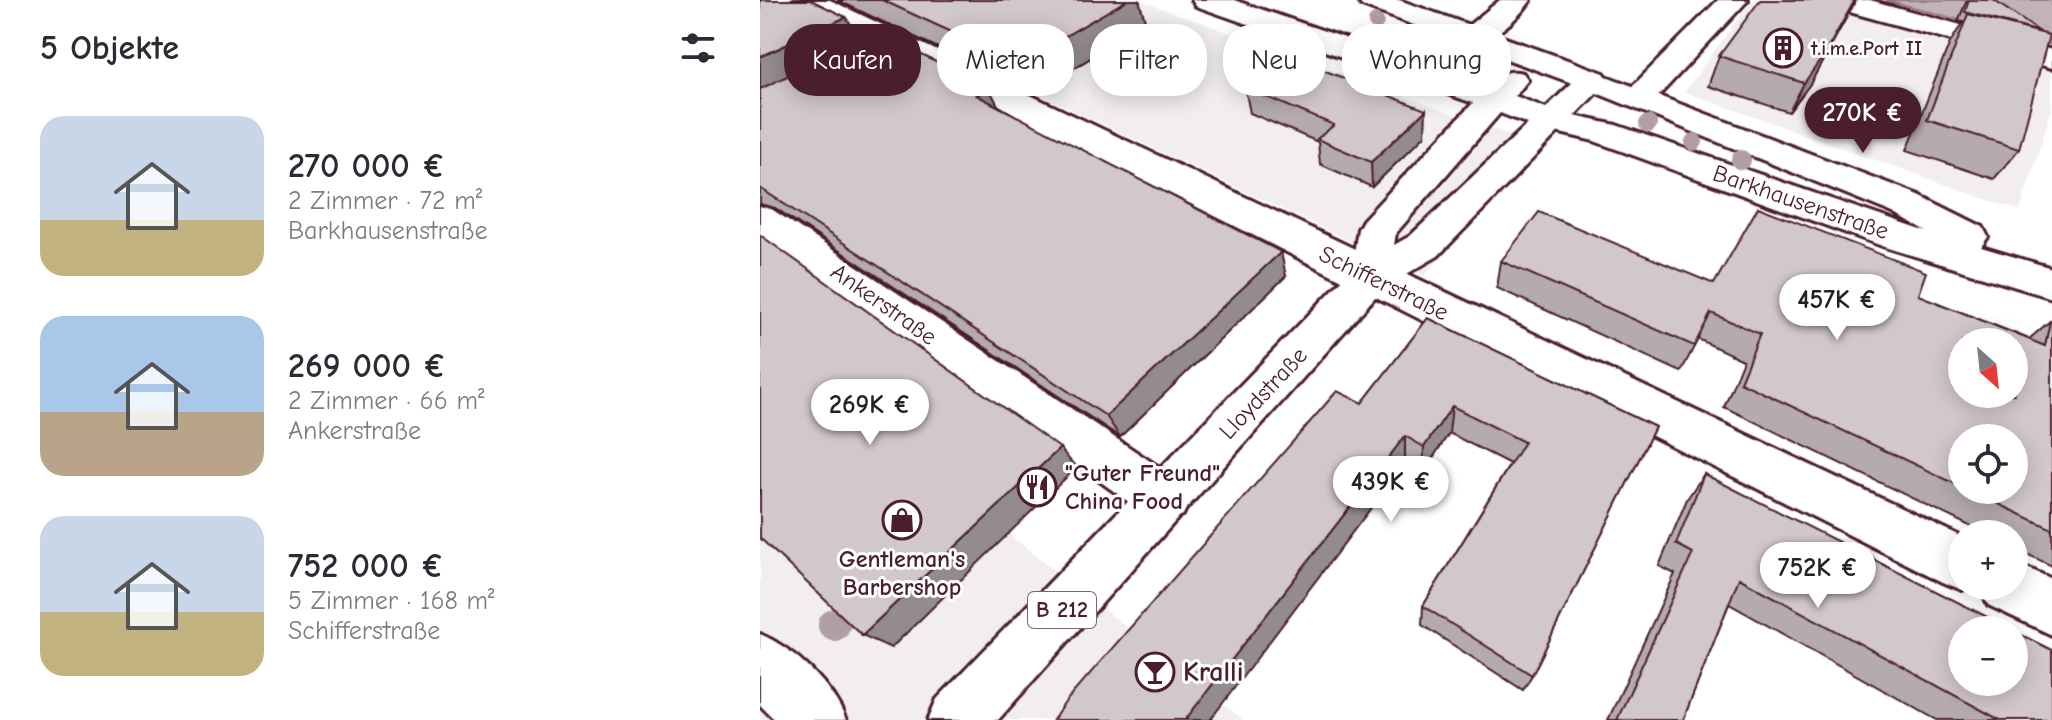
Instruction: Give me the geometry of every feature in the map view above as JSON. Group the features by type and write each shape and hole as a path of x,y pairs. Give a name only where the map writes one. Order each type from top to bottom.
{"main road":[{"name":"Schifferstraße","path":"807,0 879,48 1370,276 1948,557"},
{"name":"Barkhausenstraße","path":"1206,0 1551,121 1604,133 1899,237 2052,282"},
{"name":"Barkhausenstraße","path":"1372,0 1439,24"},
{"path":"1488,24 1517,0"},
{"path":"1640,97 1734,0"},
{"path":"1838,0 2052,59"},
{"name":"Barkhausenstraße","path":"1511,50 1640,97 1906,204 2052,282"},
{"path":"1370,276 1377,229 1533,58"},
{"name":"Lloydstraße","path":"958,720 1370,276 1424,246 1593,80"},
{"name":"Ankerstraße","path":"760,219 1165,499"},
{"path":"2028,596 2052,608"},
{"path":"760,663 816,720"}],"shaded area":[{"path":"839,0 1139,0 1205,24 1090,24 1090,96 1207,96 1207,25 1223,30 1223,96 1326,96 1326,68 1342,74 1342,96 1403,96 1544,147 1424,276 1042,96 1074,96 1074,24 937,24 937,46 921,39 921,24 890,24"},
{"path":"1752,0 1824,0 2052,66 2052,109 2020,211 1684,92"},
{"path":"1886,0 2052,0 2052,45"},
{"path":"760,338 1244,720 760,720"}],"building":[{"path":"760,0 811,0 846,17 831,24 784,24 784,46 760,57"},
{"path":"882,0 1127,0 1074,31 1074,24 937,25"},
{"name":"t.i.m.e.Port II","path":"1760,0 1855,0 1804,83 1719,56"},
{"path":"1969,0 1993,0 2040,32 1965,12"},
{"path":"1968,14 2049,35 2019,149 1927,120"},
{"path":"921,55 937,62 937,96 978,96 1281,252 1106,416 760,188 760,89 784,78 784,96 921,96"},
{"path":"1326,71 1342,77 1342,96 1390,96 1426,110 1371,162 1317,139 1334,125 1264,96 1326,96"},
{"path":"1758,207 1926,272 1918,295 2000,328 1948,328 1948,408 2028,408 2028,339 2045,346 2052,322 2052,529 1999,504 2028,504 2028,424 1948,424 1948,480 1740,382 1760,334 1711,313 1694,346 1501,261 1539,212 1714,284"},
{"path":"760,235 1060,448 862,635 760,538"},
{"path":"1428,318 1655,427 1532,675 1423,606 1524,442 1452,406 1424,447 1405,436 1185,720 1053,720 1066,701 1337,391 1362,403"},
{"path":"1704,474 1948,597 1948,600 1985,616 1948,616 1948,692 1739,578 1683,720 1617,720 1693,553 1676,544"},
{"path":"2028,638 2052,650 2052,720 2000,720 1956,696 2028,696"}],"place":[{"name":"t.i.m.e.Port II","path":"1783,48"},
{"name":"\"Guter Freund\" China Food","path":"1037,487"},
{"name":"Gentleman's Barbershop","path":"902,520"},
{"name":"Kralli","path":"1155,672"}]}
